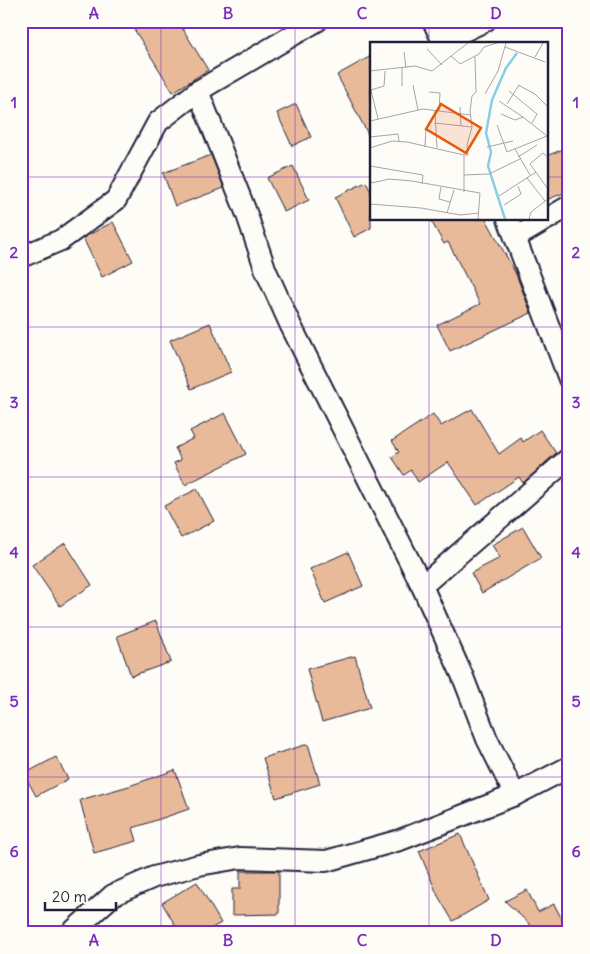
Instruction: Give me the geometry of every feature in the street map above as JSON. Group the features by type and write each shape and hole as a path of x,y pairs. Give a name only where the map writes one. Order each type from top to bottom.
{"street":[{"path":"21,256 61,240 116,200 158,122 198,91 318,21"},
{"path":"433,21 443,42 485,21"},
{"path":"198,91 246,212 266,271 422,586 463,677 487,739 515,795"},
{"path":"548,218 569,206"},
{"path":"508,220 569,379"},
{"path":"515,238 545,220"},
{"path":"422,586 569,458"},
{"path":"71,933 113,895 154,877 199,865 240,858 326,861 400,840 515,795 569,767"}],"building":[{"path":"129,21 178,21 208,70 173,92"},
{"path":"370,57 370,138 337,75"},
{"path":"296,104 311,137 292,146 277,113"},
{"path":"564,149 569,160 569,191 548,199 548,155"},
{"path":"211,155 224,188 175,206 163,173"},
{"path":"293,166 309,200 284,212 267,178"},
{"path":"366,182 370,190 371,228 354,237 335,197"},
{"path":"431,220 487,220 516,274 531,313 450,351 437,325 480,304 448,242 444,244"},
{"path":"113,222 133,261 102,277 83,238"},
{"path":"210,323 231,372 191,389 170,340"},
{"path":"472,409 499,454 521,438 523,442 540,430 556,453 523,483 519,477 477,505 448,462 418,482 411,470 404,475 392,457 399,452 392,441 433,414 441,426"},
{"path":"225,413 246,454 185,485 174,463 181,460 175,448 194,438 190,431"},
{"path":"197,489 214,521 181,538 164,506"},
{"path":"523,527 541,558 482,593 471,573 500,558 492,545"},
{"path":"65,543 92,585 60,606 32,565"},
{"path":"348,552 363,586 325,603 310,569"},
{"path":"156,621 171,662 131,676 117,636"},
{"path":"355,656 370,708 322,722 307,669"},
{"path":"308,744 320,784 276,798 263,758"},
{"path":"56,757 68,779 36,796 24,774"},
{"path":"175,770 189,809 133,828 137,841 94,853 80,800"},
{"path":"460,834 489,900 453,921 438,896 419,851"},
{"path":"240,871 279,871 279,914 232,915 232,889 240,889"},
{"path":"197,882 221,923 203,933 180,933 162,903"},
{"path":"527,890 538,912 554,904 569,933 539,933 505,901"}]}
